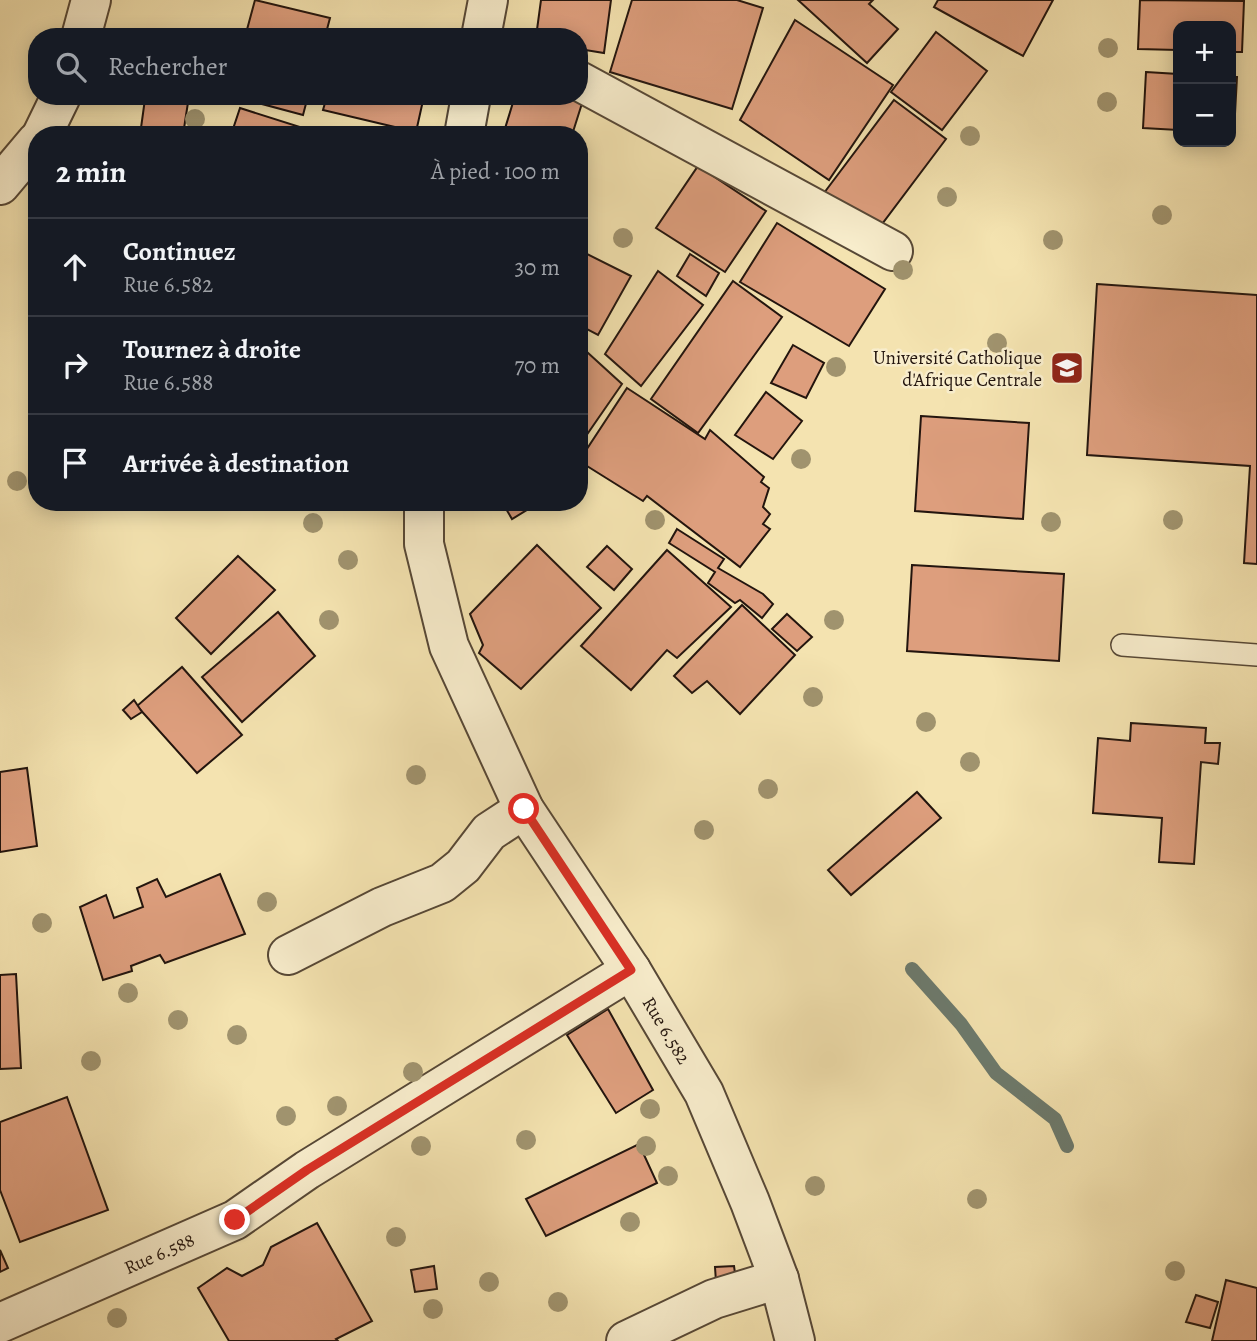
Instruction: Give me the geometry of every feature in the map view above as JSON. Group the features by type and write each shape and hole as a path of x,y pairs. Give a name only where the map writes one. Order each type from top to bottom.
{"street":[{"path":"83,28 91,0"},
{"path":"588,86 893,251"},
{"path":"46,126 57,105"},
{"path":"466,126 469,105"},
{"path":"0,185 28,152"},
{"name":"Rue 6.582","path":"424,511 424,544 449,646 524,809 631,970 704,1093 779,1279 795,1341"},
{"path":"288,955 382,907 442,883 463,866 489,832 524,809"},
{"name":"Rue 6.588","path":"0,1323 235,1220 307,1170 631,970"},
{"path":"625,1341 715,1299 779,1279"}],"lane":[{"path":"1122,645 1257,655"}],"building":[{"path":"255,0 330,18 327,28 247,28"},
{"path":"541,0 611,0 604,53 588,50 588,28 537,28"},
{"path":"632,0 737,0 763,8 732,109 610,72"},
{"path":"798,0 873,0 869,4 898,29 867,63"},
{"path":"938,0 1053,0 1023,56 934,7"},
{"path":"1140,0 1244,1 1242,52 1236,52 1236,21 1173,21 1173,50 1138,49"},
{"path":"795,20 893,85 829,180 740,120"},
{"path":"936,32 987,71 942,130 891,92"},
{"path":"1146,72 1173,74 1173,130 1143,128"},
{"path":"894,100 946,139 873,236 821,197"},
{"path":"144,105 188,105 184,126 141,126"},
{"path":"266,105 306,105 303,115"},
{"path":"324,105 422,105 417,126 391,126 323,110"},
{"path":"512,105 581,105 575,126 506,126"},
{"path":"240,108 297,126 234,126"},
{"path":"698,166 766,211 725,272 656,228"},
{"path":"777,223 885,289 849,346 740,282"},
{"path":"588,254 631,276 598,335 588,330"},
{"path":"690,254 719,273 706,296 677,276"},
{"path":"658,271 703,305 641,386 605,354"},
{"path":"733,281 782,317 698,433 651,399"},
{"path":"1097,284 1257,295 1257,564 1244,563 1250,466 1087,455"},
{"path":"793,345 824,363 806,398 771,383"},
{"path":"588,353 622,384 588,433"},
{"path":"627,388 705,439 710,430 764,477 761,482 769,488 763,507 770,514 763,524 770,529 740,567 647,496 643,501 588,467 588,447"},
{"path":"766,392 802,421 773,459 735,435"},
{"path":"921,416 1029,423 1023,519 915,511"},
{"path":"507,511 525,511 512,519"},
{"path":"677,529 724,559 718,568 763,594 773,604 762,618 740,600 735,603 708,583 715,572 669,543"},
{"path":"537,545 601,608 521,689 479,653 483,645 470,614"},
{"path":"607,546 632,569 614,590 587,567"},
{"path":"667,550 731,607 677,658 667,650 631,690 581,646"},
{"path":"238,556 275,590 211,654 176,618"},
{"path":"912,565 1064,574 1059,661 907,651"},
{"path":"742,605 795,655 740,714 707,681 692,693 674,676"},
{"path":"278,612 315,656 242,722 202,677"},
{"path":"787,614 812,637 797,651 772,629"},
{"path":"182,667 242,735 197,773 137,706"},
{"path":"134,700 142,712 131,719 123,710"},
{"path":"1131,723 1206,728 1205,743 1220,743 1218,764 1201,762 1194,864 1159,862 1162,818 1093,813 1098,738 1130,741"},
{"path":"27,768 37,846 0,852 0,772"},
{"path":"917,792 941,818 851,895 828,870"},
{"path":"220,874 245,934 165,963 160,955 131,966 132,971 103,980 80,907 106,895 114,918 143,907 137,888 157,879 166,897"},
{"path":"16,974 21,1068 0,1069 0,975"},
{"path":"608,1009 653,1090 616,1113 567,1035"},
{"path":"67,1097 108,1210 20,1242 0,1190 0,1122"},
{"path":"639,1144 657,1183 546,1236 526,1199"},
{"path":"317,1223 372,1321 336,1339 338,1341 229,1341 198,1288 227,1268 242,1276 263,1265 271,1247"},
{"path":"0,1250 8,1268 0,1272"},
{"path":"434,1266 437,1289 415,1292 411,1270"},
{"path":"734,1266 736,1280 716,1282 715,1267"},
{"path":"1226,1280 1257,1288 1257,1341 1212,1341"},
{"path":"1196,1295 1218,1302 1210,1328 1186,1322"}],"waterway":[{"path":"912,969 961,1024 996,1073 1055,1119 1067,1146"}],"place":[{"name":"Université Catholique d'Afrique Centrale","path":"1067,368"}],"route":[{"path":"235,1220 307,1170 631,970 524,809"}]}
